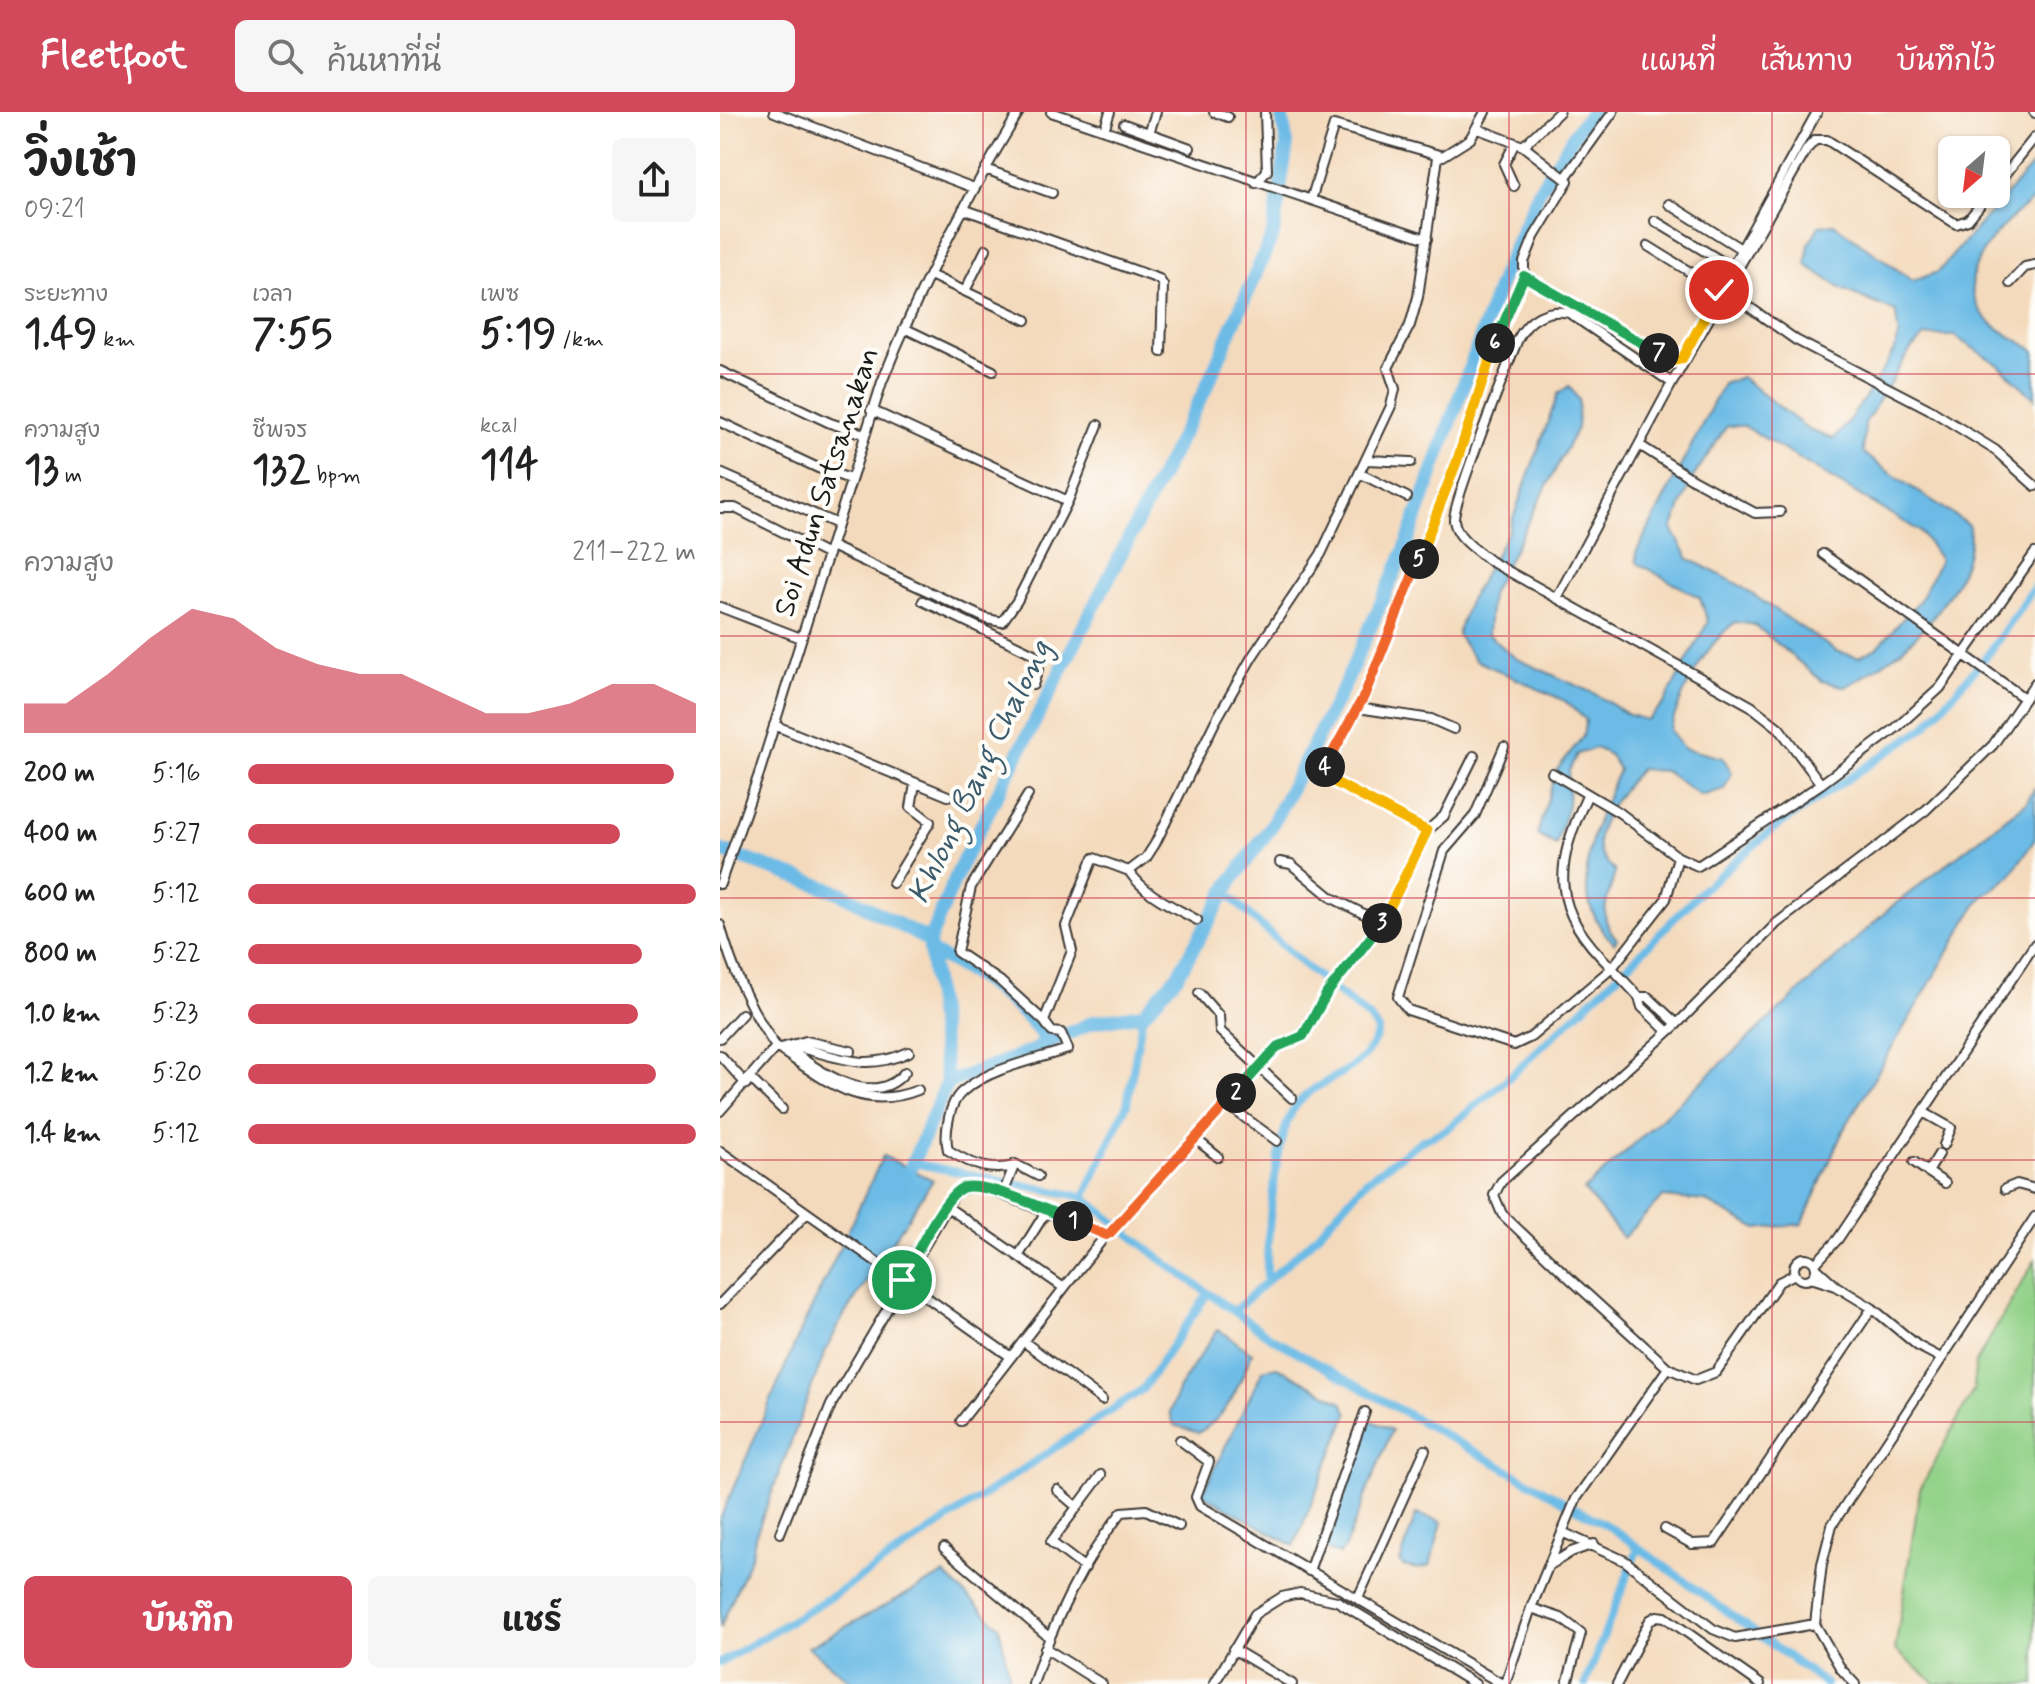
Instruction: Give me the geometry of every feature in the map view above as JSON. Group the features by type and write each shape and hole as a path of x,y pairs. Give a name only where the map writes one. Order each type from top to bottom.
{"street":[{"path":"774,112 974,188"},
{"name":"Soi Adun Satsanakan","path":"720,884 774,725 871,410 904,328 930,275 974,188 1019,112"},
{"path":"1051,112 1427,239"},
{"path":"1104,130 1110,112"},
{"path":"1149,133 1156,112"},
{"path":"1214,112 1228,117"},
{"path":"1257,183 1267,171 1265,112"},
{"path":"1308,200 1334,125 1438,157 1459,148 1478,129 1485,112"},
{"path":"1514,186 1504,159 1559,112"},
{"path":"1563,175 1613,112"},
{"path":"1557,598 1641,446 1731,267 1817,112"},
{"path":"1124,124 1190,148"},
{"path":"1427,831 1324,774 1358,708 1457,461 1500,330 1524,276 1524,262 1534,237 1568,181 1540,156 1519,144 1478,129"},
{"path":"2010,168 2035,137"},
{"path":"1524,276 1677,362 1815,140 1827,140 1956,224 1968,220 1978,208"},
{"path":"1129,871 1146,858 1155,844 1215,722 1252,657 1321,554 1361,474 1394,397 1388,368 1410,325 1427,239 1438,157"},
{"path":"985,169 1052,193"},
{"path":"1669,204 1741,249"},
{"path":"963,209 1159,279 1163,285 1161,352"},
{"path":"1655,221 1731,267"},
{"path":"1648,246 1722,290 1796,340 1887,387 1995,450 2035,486"},
{"path":"965,291 986,249"},
{"path":"2010,283 2025,267 2035,265"},
{"path":"930,275 1026,320"},
{"path":"1672,383 1569,313 1556,310 1523,328 1454,512 1460,536 1505,570 1751,706 1779,728 1821,784"},
{"path":"904,328 993,371"},
{"path":"720,371 830,423 864,434"},
{"path":"871,410 1068,501"},
{"path":"720,422 818,468 850,479"},
{"path":"720,508 735,508 987,619 1002,622 1017,601 1068,501 1098,425"},
{"path":"1641,446 1694,480 1760,515 1780,512"},
{"path":"1367,460 1411,462"},
{"path":"720,473 837,524"},
{"path":"1361,474 1407,497"},
{"path":"1552,773 1620,813 1678,857 1702,865 1821,784 1921,707 1964,657 2035,553"},
{"path":"1823,554 1930,629 1975,666 2024,698"},
{"path":"923,601 1034,654 1039,666 1033,685"},
{"path":"720,607 801,638"},
{"path":"1795,1274 1779,1282 1716,1372 1696,1380 1668,1368 1502,1214 1494,1195 1501,1182 1677,1024 1777,923 1932,804 1993,745 2035,683"},
{"path":"1358,708 1431,719 1454,729"},
{"path":"774,725 948,796"},
{"path":"1504,747 1475,815 1442,856 1398,997 1400,1005 1428,1019 1514,1045 1531,1037 1615,970 1666,899 1678,857"},
{"path":"961,1421 1108,1234 1197,1140 1277,1047 1303,1036 1327,993 1382,923 1427,831 1444,816 1474,756"},
{"path":"893,883 930,822 911,807 915,784"},
{"path":"1588,794 1567,838 1562,870 1565,894 1575,927 1630,986 1642,1007 1668,1032"},
{"path":"1015,1165 1006,1170 978,1166 948,1150 948,1122 958,1097 989,1077 1068,1049 1062,1036 1052,1032 1000,981 957,952 971,887 1028,795"},
{"path":"1044,1021 1072,951 1066,926 1094,858 1129,871 1145,889 1197,920"},
{"path":"1280,862 1291,864 1353,911 1382,923"},
{"path":"720,925 740,986 754,1016 776,1047 834,1084 868,1099 895,1099 918,1090"},
{"path":"1811,1278 1816,1266 1838,1239 2035,944"},
{"path":"1199,993 1219,1016 1220,1031 1292,1098"},
{"path":"1639,997 1648,997 1677,1024"},
{"path":"720,1038 742,1014"},
{"path":"790,1050 806,1041 851,1051"},
{"path":"776,1047 790,1050 863,1089 891,1084 905,1072"},
{"path":"720,1111 776,1047"},
{"path":"790,1050 801,1048 868,1064 884,1063 909,1052"},
{"path":"720,1055 782,1109"},
{"path":"1226,1104 1277,1141"},
{"path":"1923,1112 1952,1128 1928,1172"},
{"path":"1197,1140 1218,1157"},
{"path":"720,1151 1011,1357"},
{"path":"1914,1162 1945,1183"},
{"path":"1015,1165 1038,1176"},
{"path":"1003,1194 1015,1165"},
{"path":"2005,1189 2017,1184 2035,1189"},
{"path":"780,1533 831,1405 946,1206 965,1187 1003,1194 1108,1234"},
{"path":"946,1206 1064,1288"},
{"path":"1019,1255 1047,1210"},
{"path":"720,1304 807,1213"},
{"path":"1855,1684 1841,1669 1815,1624 1822,1564 1832,1525 2035,1217"},
{"path":"1836,1286 1811,1278 1804,1280 1795,1274 1794,1266 1801,1258 1808,1258 1836,1286 1872,1308 1918,1346 1941,1358"},
{"path":"1665,1529 1699,1546 1714,1543 1872,1308"},
{"path":"1023,1341 1102,1400"},
{"path":"1180,1440 1209,1462 1196,1497 1197,1503 1504,1684 1531,1608 1576,1499 1668,1368"},
{"path":"1309,1571 1365,1412"},
{"path":"1358,1598 1425,1450"},
{"path":"1085,1568 1051,1542 1101,1475"},
{"path":"1057,1490 1077,1507"},
{"path":"1033,1684 1045,1648 1085,1568 1122,1512 1146,1510 1179,1526"},
{"path":"1562,1532 1594,1544 1625,1561 1713,1629 1735,1638 1815,1624"},
{"path":"1549,1566 1571,1552 1594,1544"},
{"path":"944,1548 1050,1638"},
{"path":"1214,1684 1260,1610 1291,1594 1311,1593 1337,1601 1475,1684"},
{"path":"1531,1608 1569,1622 1581,1633 1567,1684"},
{"path":"1617,1684 1650,1620 1660,1616 1760,1684"},
{"path":"1045,1648 1102,1684"},
{"path":"1233,1649 1292,1684"}],"green space":[{"path":"2035,1260 2035,1684 1936,1684 1895,1650 1920,1489 1974,1389 1975,1364"}],"water":[{"path":"2035,162 2035,198 1993,237 1975,269 1972,286 1976,303 1988,320 2035,351 2035,399 1999,365 1954,336 1925,336 1911,349 1865,423 1863,452 1969,526 1966,560 1949,595 1899,652 1846,687 1822,681 1755,625 1735,622 1724,632 1695,671 1670,730 1683,748 1723,758 1732,773 1724,789 1701,796 1665,771 1640,769 1618,796 1604,818 1598,841 1601,855 1615,872 1605,915 1610,931 1617,939 1614,943 1598,924 1589,903 1586,881 1593,836 1619,770 1610,755 1596,748 1577,754 1569,771 1568,805 1556,845 1537,835 1556,771 1583,736 1586,720 1565,701 1475,660 1457,634 1469,601 1508,532 1558,394 1569,386 1579,400 1577,428 1491,594 1488,634 1515,658 1593,693 1629,715 1647,720 1664,703 1708,622 1700,598 1637,563 1636,553 1723,384 1741,377 1809,430 1833,439 1889,359 1898,335 1896,312 1842,289 1806,265 1809,244 1819,226 1834,224 1913,281 1938,272 1994,208 2010,208 2010,190","holes":["1727,426 1744,426 1921,532 1940,560 1920,600 1877,648 1858,657 1836,651 1736,583 1689,559 1672,529 1692,479"]},
{"path":"2035,787 2035,839 2010,876 1979,900 1843,1131 1802,1224 1757,1229 1705,1201 1663,1197 1623,1238 1584,1190 1890,908 2027,802"},
{"path":"883,1156 933,1180 843,1317 825,1352 755,1537 752,1554 720,1628 720,1519 797,1339"},
{"path":"1217,1330 1252,1353 1225,1409 1198,1433 1174,1425 1170,1412 1179,1388"},
{"path":"1277,1367 1342,1402 1348,1413 1294,1546 1202,1494 1263,1370"},
{"path":"1370,1420 1392,1430 1340,1554 1324,1549 1322,1542"},
{"path":"1416,1514 1442,1522 1430,1566 1418,1569 1403,1566 1400,1562"},
{"path":"944,1574 999,1626 1011,1684 854,1684 808,1647"}],"waterway":[{"name":"Khlong Bang Chalong","path":"904,1183 947,1083 929,941 960,867 1205,390 1273,234 1287,144 1281,112"},
{"path":"947,1083 1034,1050 1093,1022 1143,1014 1178,975 1231,882 1269,830 1344,686 1404,552 1505,269 1540,189 1580,126 1593,112"},
{"path":"1234,1311 1311,1242 1366,1181 1421,1141 1446,1130 1505,1081 1632,962 1703,889 1773,829 1925,727 1989,653 2035,586"},
{"path":"720,850 841,893 929,941"},
{"path":"1226,893 1306,967 1370,1018 1378,1030 1364,1056 1305,1096 1288,1121 1273,1191 1267,1281"},
{"path":"931,952 965,969 996,990 1024,1014 1048,1043"},
{"path":"1084,1197 1127,1104 1143,1014"},
{"path":"913,1163 1084,1197 1159,1258 1270,1337 1613,1529 1826,1684"},
{"path":"720,1663 842,1590 1143,1389 1208,1293"},
{"path":"1585,1684 1638,1548"}],"route":[{"path":"902,1280 960,1188 971,1186 1003,1194 1106,1235 1110,1233 1197,1140 1277,1047 1303,1036 1327,993 1382,923 1427,831 1329,779 1324,774 1324,767 1364,696 1457,461 1500,330 1524,276 1677,362 1682,359 1719,290"}]}
